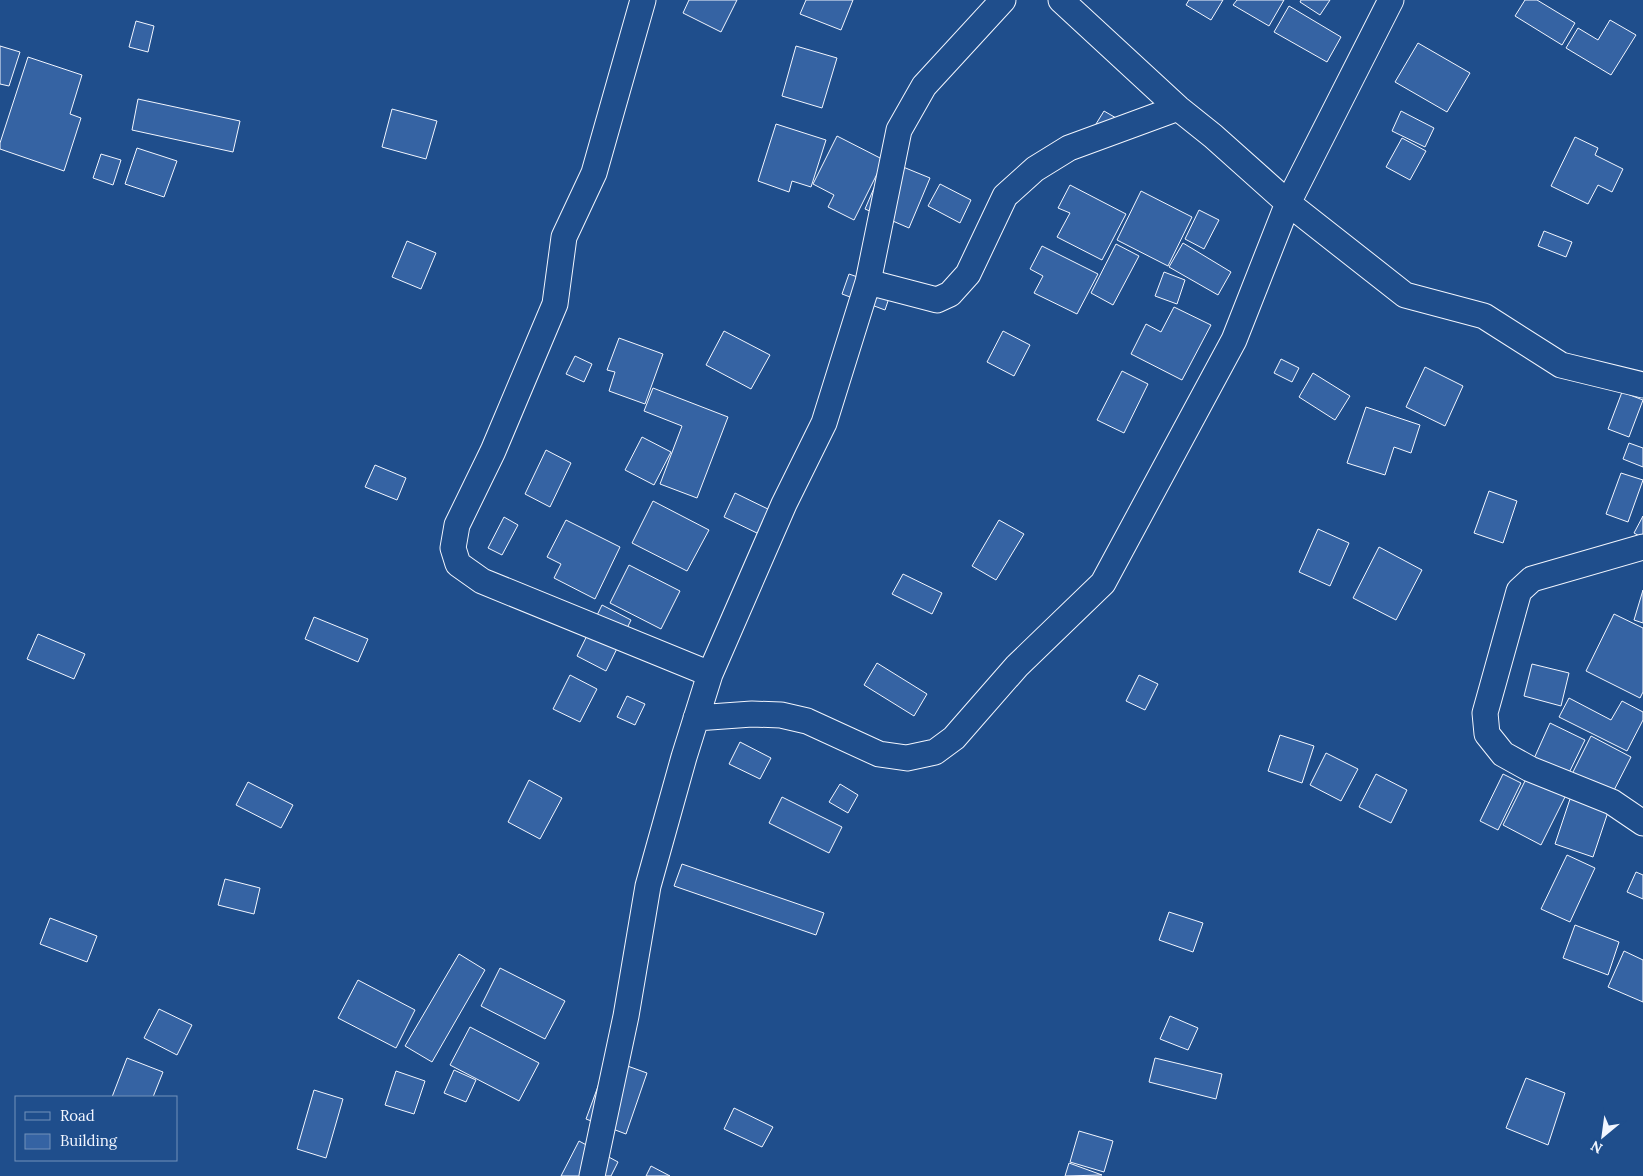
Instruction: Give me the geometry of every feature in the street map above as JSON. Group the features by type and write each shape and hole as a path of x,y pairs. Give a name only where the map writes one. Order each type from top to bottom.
{"street":[{"path":"643,0 594,172 564,237 555,304 493,451 457,526 453,548 458,564 482,581 710,674"},
{"path":"592,1176 626,1016 648,886 696,718 710,674 784,504 824,422 868,282 899,130 924,86 1003,0"},
{"path":"1061,0 1178,108 1213,136 1288,203 1405,295 1484,316 1560,365 1643,385"},
{"path":"696,718 752,714 781,716 807,721 878,754 907,758 935,752 954,738 1017,666 1103,583 1234,340 1288,203 1391,0"},
{"path":"868,282 936,300 950,294 968,274 1005,196 1035,169 1068,148 1178,108"},
{"path":"1643,547 1532,579 1518,591 1485,713 1487,734 1503,754 1530,769 1612,802 1643,823"}],"building":[{"path":"689,0 737,0 721,32 683,13"},
{"path":"806,0 853,0 841,30 800,14"},
{"path":"1189,0 1223,0 1211,20 1186,5"},
{"path":"1237,0 1284,0 1269,26 1233,5"},
{"path":"1301,0 1330,0 1320,15 1300,2"},
{"path":"1525,0 1537,0 1575,23 1562,45 1515,16"},
{"path":"1289,6 1341,37 1327,62 1274,32"},
{"path":"1610,20 1636,35 1611,75 1566,48 1578,28 1598,40"},
{"path":"136,21 154,26 148,52 129,47"},
{"path":"1418,43 1470,73 1447,112 1395,82"},
{"path":"0,46 20,52 9,86 0,84"},
{"path":"796,46 837,58 822,108 782,96"},
{"path":"28,57 82,75 70,114 81,118 64,171 0,149 0,143"},
{"path":"138,99 240,121 233,152 132,130"},
{"path":"392,109 437,121 426,159 382,147"},
{"path":"1104,111 1123,122 1115,136 1096,124"},
{"path":"1401,111 1434,128 1425,147 1392,131"},
{"path":"776,124 826,140 811,187 792,181 789,192 758,181"},
{"path":"837,136 884,160 854,220 828,207 834,195 813,184"},
{"path":"1575,137 1598,148 1595,155 1623,169 1612,192 1598,185 1588,204 1551,186"},
{"path":"1402,138 1426,151 1410,180 1386,167"},
{"path":"137,148 177,161 164,197 125,184"},
{"path":"101,154 121,160 113,185 93,178"},
{"path":"886,160 930,178 909,228 865,209"},
{"path":"940,184 971,200 960,223 928,206"},
{"path":"1070,185 1126,214 1102,260 1057,237 1070,213 1058,208"},
{"path":"1141,191 1192,217 1168,266 1117,240"},
{"path":"1199,210 1219,220 1204,249 1185,239"},
{"path":"1544,231 1572,242 1566,257 1538,246"},
{"path":"407,241 436,253 421,289 392,277"},
{"path":"1183,243 1231,272 1218,295 1169,267"},
{"path":"1116,244 1139,256 1113,305 1091,293"},
{"path":"1042,246 1098,274 1077,314 1034,293 1043,276 1030,269"},
{"path":"1164,272 1185,280 1177,304 1155,296"},
{"path":"849,274 892,289 885,310 842,294"},
{"path":"1174,307 1211,325 1182,380 1131,354 1146,324 1161,332"},
{"path":"724,331 770,355 751,389 706,365"},
{"path":"1003,331 1030,345 1014,376 987,362"},
{"path":"619,338 663,354 645,404 609,391 615,372 607,370"},
{"path":"575,356 592,364 584,382 566,374"},
{"path":"1281,359 1299,368 1292,382 1274,373"},
{"path":"1425,367 1463,386 1445,426 1406,407"},
{"path":"1122,371 1148,384 1124,433 1097,420"},
{"path":"1313,373 1350,396 1335,420 1299,397"},
{"path":"653,388 728,417 697,498 660,484 682,426 644,411"},
{"path":"1622,392 1643,400 1629,437 1608,429"},
{"path":"1366,407 1420,425 1411,453 1394,447 1385,475 1347,463"},
{"path":"642,437 671,452 654,485 625,470"},
{"path":"1629,443 1643,448 1643,467 1623,459"},
{"path":"546,450 571,463 550,507 525,494"},
{"path":"375,465 406,478 397,500 365,487"},
{"path":"1621,473 1643,480 1628,522 1606,514"},
{"path":"1489,491 1517,501 1503,543 1474,533"},
{"path":"735,493 772,511 761,535 724,517"},
{"path":"653,501 709,530 687,571 632,543"},
{"path":"1643,516 1643,538 1634,533"},
{"path":"504,517 518,525 502,555 488,548"},
{"path":"566,520 620,547 595,599 554,578 561,564 547,557"},
{"path":"999,520 1024,534 996,580 972,566"},
{"path":"1318,529 1349,543 1330,586 1299,572"},
{"path":"1379,547 1422,570 1396,620 1353,598"},
{"path":"629,565 680,591 661,629 610,603"},
{"path":"903,574 942,593 932,614 892,594"},
{"path":"1643,590 1643,623 1634,620"},
{"path":"602,605 631,620 606,671 577,656"},
{"path":"1614,614 1643,628 1643,692 1640,698 1586,671"},
{"path":"314,617 368,639 358,662 305,639"},
{"path":"38,634 85,654 74,679 27,659"},
{"path":"877,663 927,694 914,716 864,685"},
{"path":"1532,664 1569,673 1561,706 1524,696"},
{"path":"570,675 597,689 580,722 553,709"},
{"path":"1139,675 1158,684 1145,710 1126,701"},
{"path":"627,696 645,704 635,725 617,717"},
{"path":"1569,698 1611,720 1622,701 1643,712 1643,720 1627,751 1559,717"},
{"path":"1550,723 1585,740 1566,779 1532,763"},
{"path":"1280,735 1314,746 1302,783 1268,771"},
{"path":"1591,736 1631,757 1608,802 1568,782"},
{"path":"740,742 771,758 760,779 729,764"},
{"path":"1326,753 1358,769 1341,801 1310,785"},
{"path":"1376,774 1407,790 1391,823 1359,807"},
{"path":"1503,774 1521,783 1498,830 1480,821"},
{"path":"1528,775 1566,795 1541,845 1503,825"},
{"path":"529,780 562,798 540,839 508,822"},
{"path":"248,782 293,805 281,828 236,805"},
{"path":"840,784 858,795 848,813 829,802"},
{"path":"1572,793 1610,806 1593,857 1555,844"},
{"path":"782,797 842,827 829,853 769,823"},
{"path":"1567,855 1595,868 1570,922 1541,909"},
{"path":"682,864 824,913 816,935 674,886"},
{"path":"1636,872 1643,875 1643,899 1627,892"},
{"path":"225,879 260,888 254,914 218,905"},
{"path":"1169,912 1203,923 1193,952 1159,940"},
{"path":"50,918 97,936 87,962 40,944"},
{"path":"1575,925 1619,942 1608,975 1563,958"},
{"path":"1624,951 1643,960 1643,1002 1608,987"},
{"path":"459,954 485,970 432,1062 405,1046"},
{"path":"500,968 565,1001 545,1039 481,1006"},
{"path":"358,980 415,1010 396,1048 338,1018"},
{"path":"159,1009 192,1025 177,1055 144,1038"},
{"path":"1170,1016 1198,1028 1188,1050 1160,1039"},
{"path":"470,1027 539,1063 519,1101 450,1065"},
{"path":"127,1058 163,1072 153,1096 112,1096"},
{"path":"1155,1058 1222,1074 1216,1099 1149,1082"},
{"path":"608,1059 647,1073 626,1134 586,1119"},
{"path":"454,1070 476,1080 466,1102 444,1093"},
{"path":"396,1071 425,1081 414,1114 385,1105"},
{"path":"1526,1078 1565,1093 1548,1145 1506,1128"},
{"path":"314,1090 343,1099 326,1158 297,1149"},
{"path":"734,1108 773,1127 762,1147 724,1129"},
{"path":"1079,1131 1113,1141 1104,1172 1070,1162"},
{"path":"579,1141 618,1162 611,1176 561,1176"},
{"path":"1069,1163 1102,1175 1065,1176"},
{"path":"651,1166 670,1176 646,1176"}]}
